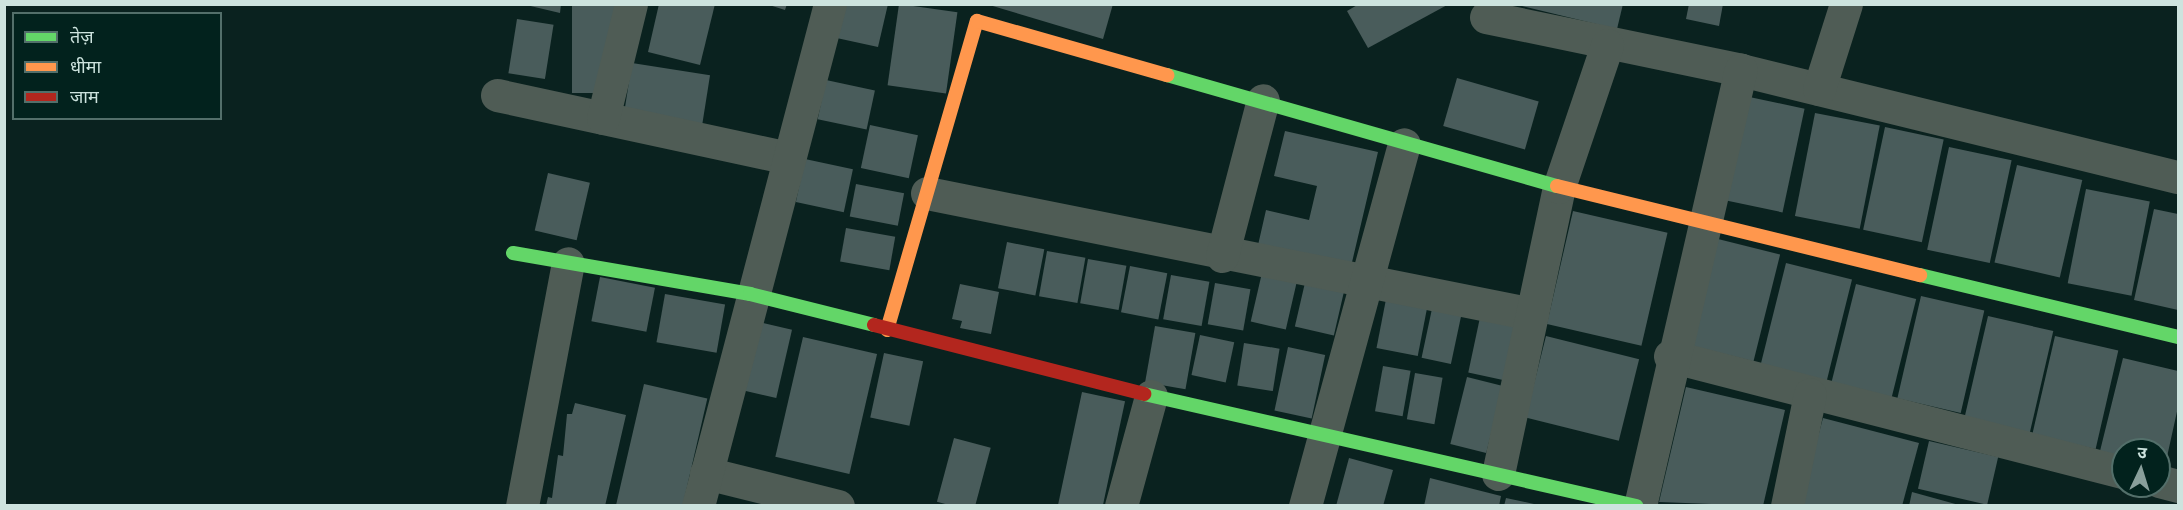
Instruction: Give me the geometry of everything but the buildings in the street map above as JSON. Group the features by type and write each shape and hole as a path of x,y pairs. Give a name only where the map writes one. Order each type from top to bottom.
{"street":[{"path":"603,118 631,4"},
{"path":"698,506 750,294 830,4"},
{"path":"1819,89 1846,4"},
{"path":"1486,17 1607,45 1741,70 2178,177"},
{"path":"887,330 977,21 1263,100 1404,144 1559,187 1705,219 2178,337"},
{"path":"1498,474 1559,187 1607,45"},
{"path":"513,253 750,294 1151,396 1638,506 1670,356 1741,70"},
{"path":"497,95 789,158"},
{"path":"1222,256 1263,100"},
{"path":"1305,506 1322,434 1404,144"},
{"path":"927,193 1222,256 1532,314"},
{"path":"522,506 568,263"},
{"path":"1670,356 1810,394 2111,469"},
{"path":"1787,506 1810,394"},
{"path":"1121,506 1151,396"},
{"path":"706,472 838,506"}],"traffic: fast":[{"path":"1167,75 1557,186"},
{"path":"513,253 750,294 874,325"},
{"path":"1920,275 2178,337"},
{"path":"1144,394 1636,506"}],"traffic: slow":[{"path":"887,330 977,21 1167,75"},
{"path":"1557,186 1920,275"}],"traffic: jam":[{"path":"874,325 1144,394"}]}
